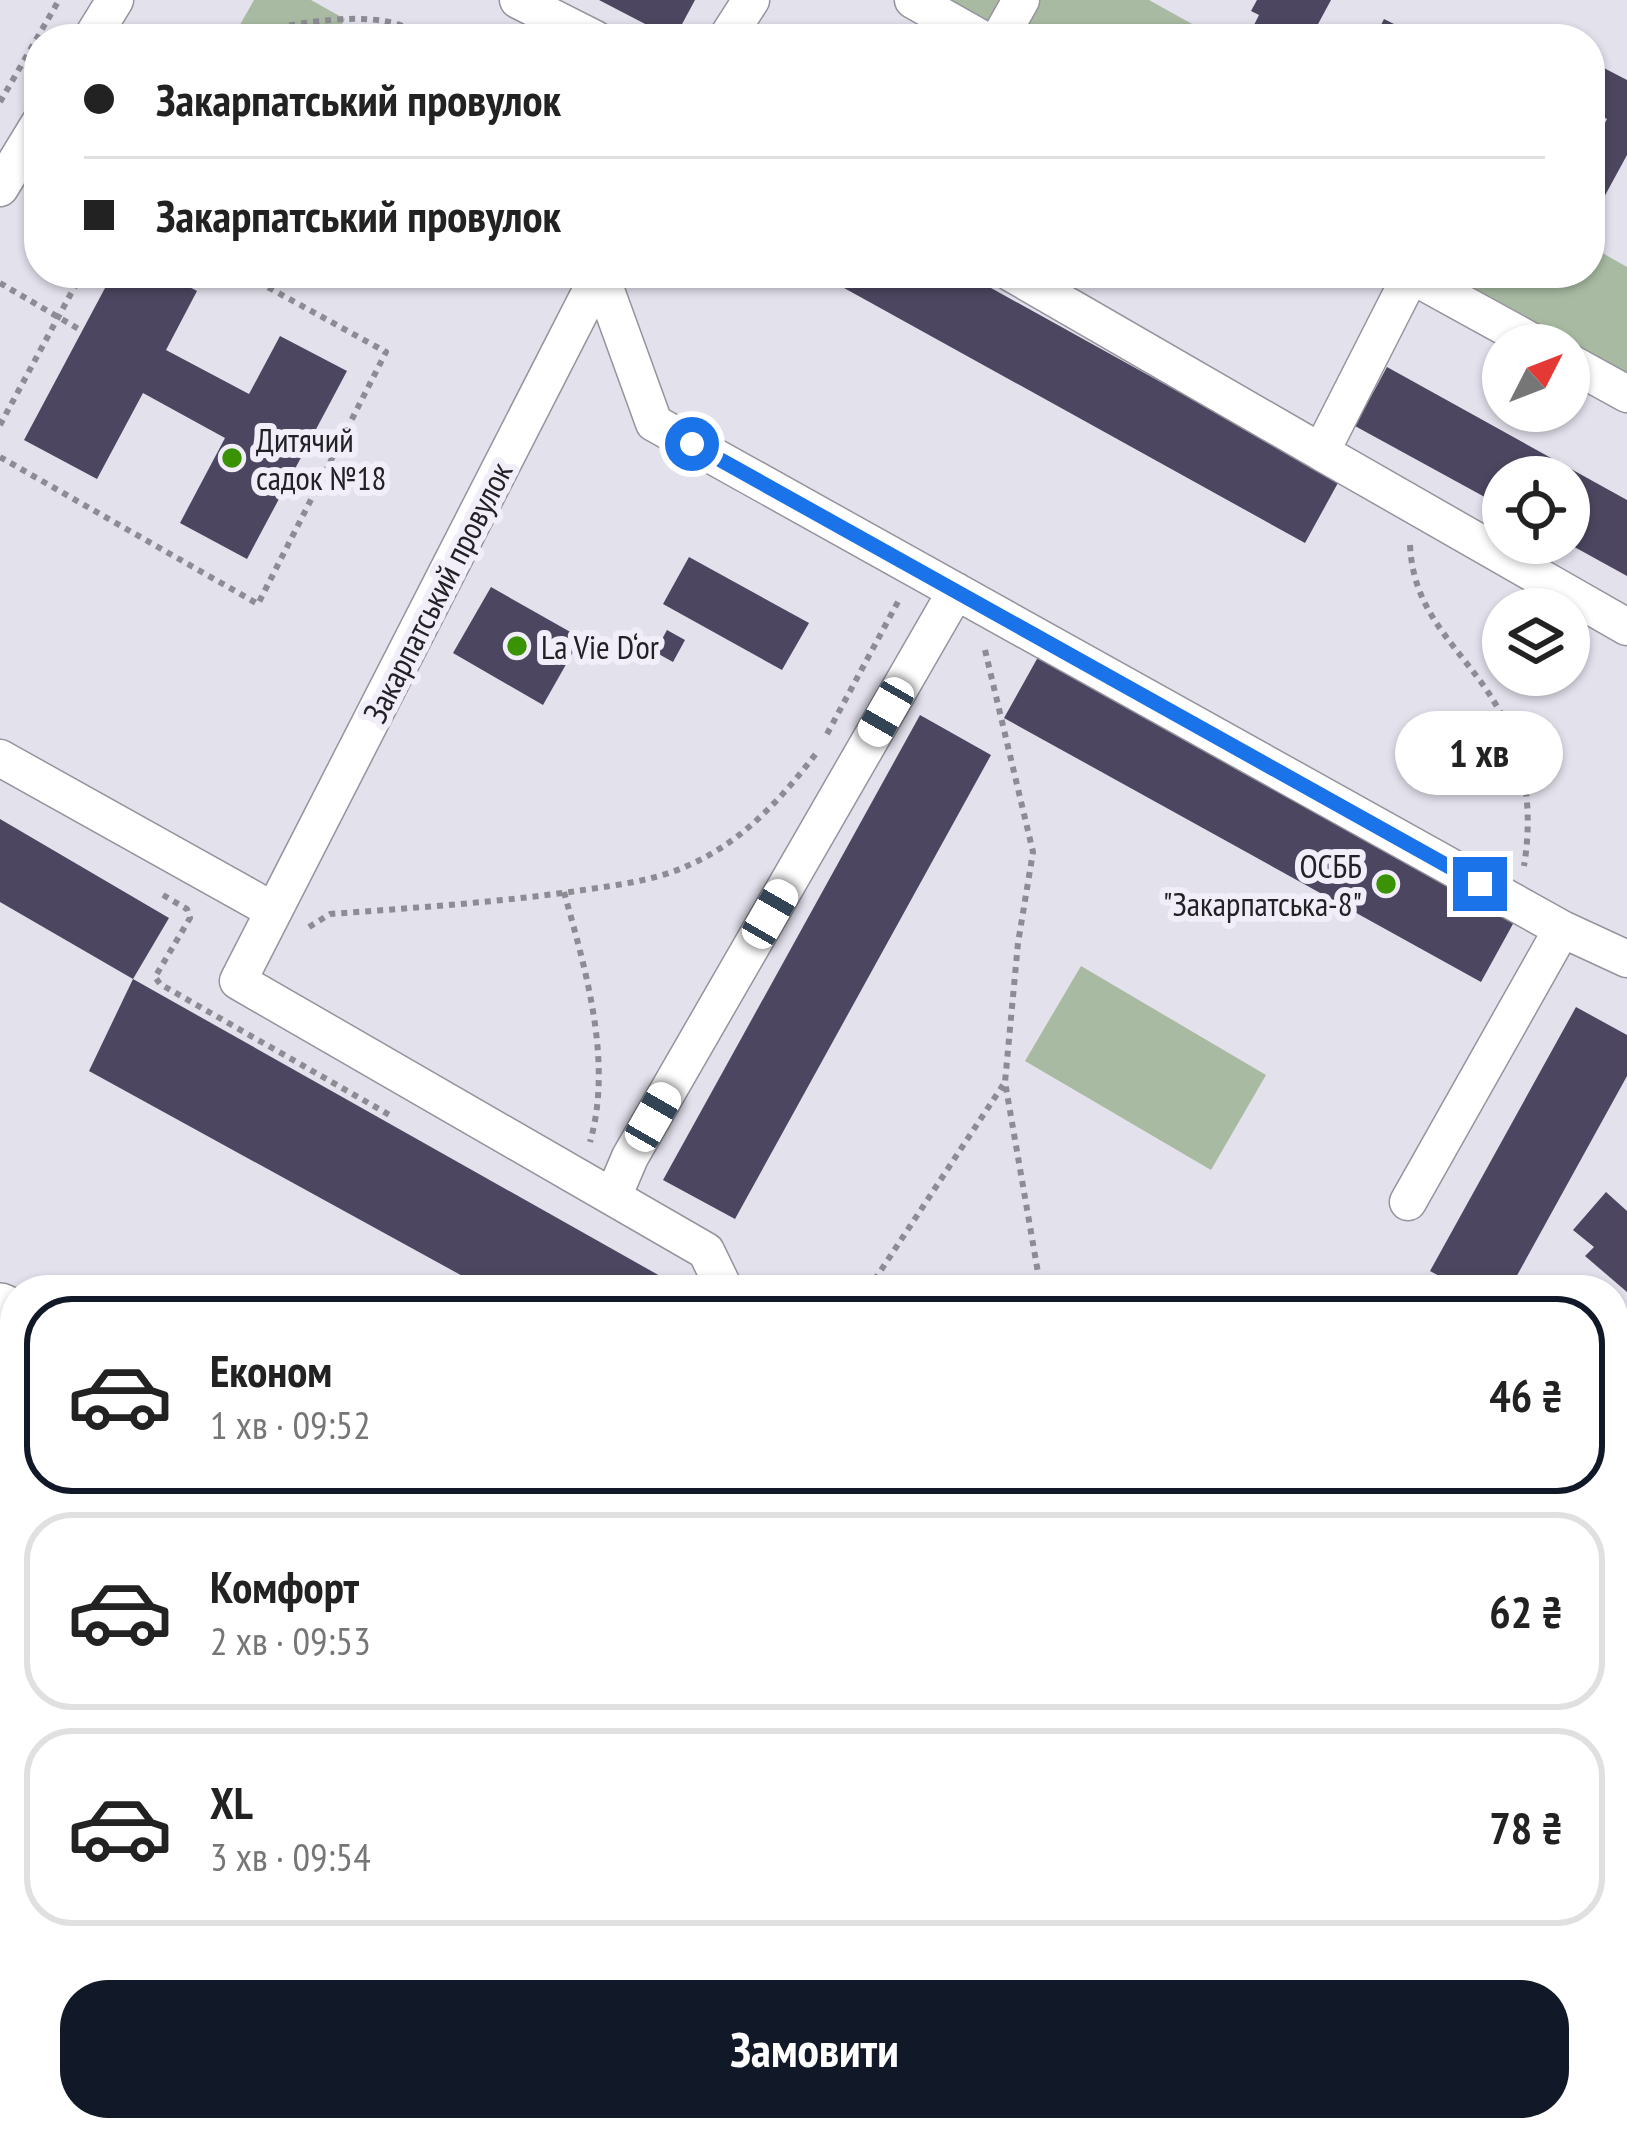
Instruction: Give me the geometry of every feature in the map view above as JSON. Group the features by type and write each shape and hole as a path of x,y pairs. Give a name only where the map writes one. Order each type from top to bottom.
{"street":[{"path":"518,0 565,24"},
{"path":"913,0 955,24"},
{"path":"0,188 24,149"},
{"name":"Закарпатський провулок","path":"592,288 238,981 706,1251 718,1275"},
{"name":"Закарпатський провулок","path":"606,288 655,423 1562,929 1627,959"},
{"path":"1037,288 1627,627"},
{"path":"1321,452 1402,288"},
{"path":"1434,288 1500,324"},
{"path":"1590,374 1627,394"},
{"path":"613,1196 630,1157 964,596"},
{"path":"0,758 274,910"},
{"path":"1408,1202 1562,929"}],"path":[{"path":"319,24 364,19 402,24"},
{"path":"0,102 24,62"},
{"path":"0,283 82,332"},
{"path":"0,425 74,288"},
{"path":"0,457 258,604 386,352 269,288"},
{"path":"1409,502 1416,590 1445,639 1484,686 1523,764 1530,832 1519,905"},
{"path":"253,1037 310,926 330,914 499,902 614,885 687,867 750,827 781,800 819,749 916,568"},
{"path":"964,596 1033,852 1018,943 1005,1082 1038,1275"},
{"path":"564,892 595,1033 600,1108 587,1150 573,1174"},
{"path":"878,1275 1005,1082"}],"green space":[{"path":"254,0 311,0 345,19 342,24 240,24"},
{"path":"936,0 1149,0 1192,24 979,24"},
{"path":"1605,255 1627,267 1627,383 1590,359 1590,324 1520,324 1455,288 1605,288"},
{"path":"1081,966 1266,1075 1211,1170 1025,1061"}],"building":[{"path":"599,0 695,0 682,24 645,24"},
{"path":"1257,0 1331,0 1318,24 1254,24 1259,15 1251,11"},
{"path":"1605,69 1627,80 1627,155 1605,195 1605,123"},
{"path":"105,288 197,291 166,350 249,394 280,336 347,371 247,559 180,523 225,438 143,393 97,479 24,440"},
{"path":"844,288 991,288 1339,481 1305,543"},
{"path":"1387,367 1482,420 1482,432 1504,432 1548,456 1482,456 1482,496 1355,426"},
{"path":"1590,479 1627,500 1627,576 1590,556"},
{"path":"689,557 809,623 782,670 663,604"},
{"name":"La Vie D‘or","path":"491,587 581,638 543,705 453,653"},
{"path":"667,630 685,640 673,662 655,652"},
{"path":"1042,650 1519,913 1481,982 1004,718"},
{"path":"920,715 991,755 735,1219 663,1180"},
{"path":"0,819 169,918 133,979 0,902"},
{"path":"133,979 658,1275 461,1275 89,1071"},
{"path":"1576,1007 1627,1035 1627,1076 1517,1275 1437,1275 1430,1271"},
{"path":"1606,1192 1627,1211 1627,1275 1607,1275 1585,1256 1594,1247 1573,1230"}],"place":[{"name":"Дитячий садок №18","path":"232,458"},
{"name":"La Vie D‘or","path":"517,646"},
{"name":"ОСББ \"Закарпатська-8\"","path":"1386,884"}],"route":[{"path":"692,444 1480,884"}]}
